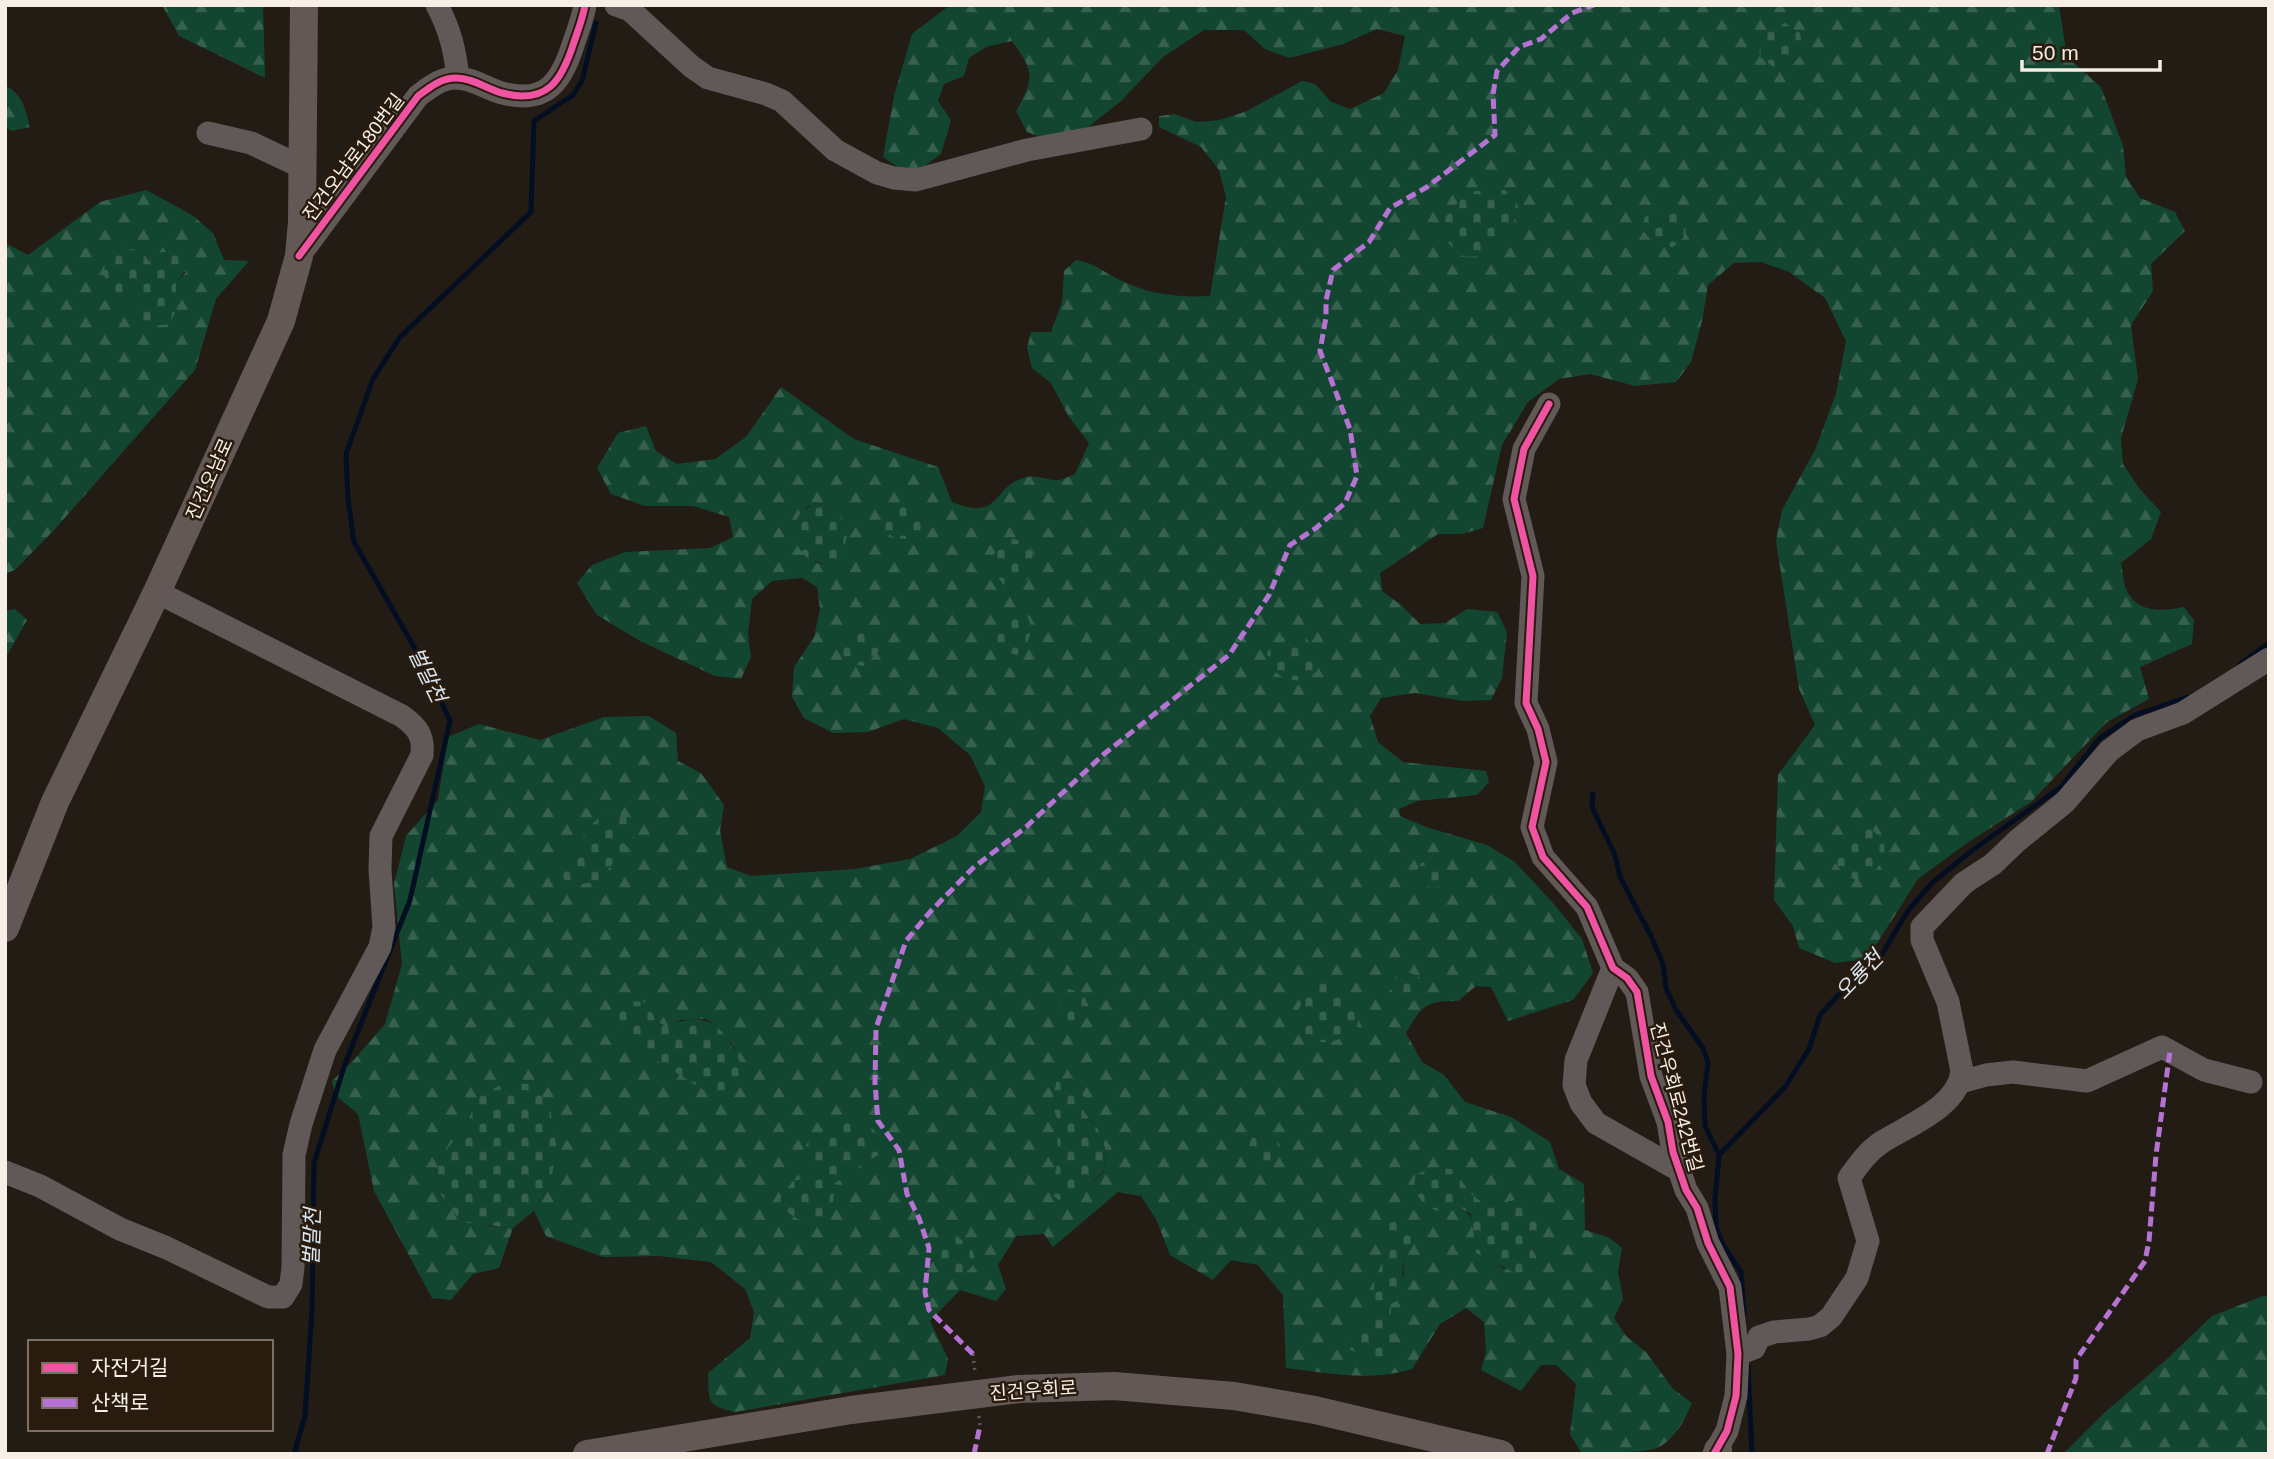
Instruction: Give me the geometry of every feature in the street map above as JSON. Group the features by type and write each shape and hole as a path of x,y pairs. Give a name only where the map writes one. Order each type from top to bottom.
{"main road":[{"name":"진건오남로","path":"5,928 55,802 157,592 281,321 299,256 302,222 304,5"},
{"name":"진건우회로","path":"587,1454 851,1410 1019,1389 1114,1386 1234,1396 1315,1410 1387,1425 1488,1452"}],"street":[{"path":"437,5 455,45 458,78 516,96 532,96 549,89 566,66 592,7"},
{"path":"616,5 630,10 691,67 708,78 782,101 835,150 877,173 894,178 916,180 1027,149 1141,129"},
{"name":"진건오남로180번길","path":"299,256 418,96 431,85 458,78"},
{"path":"208,133 251,143 304,168"},
{"name":"진건우회로242번길","path":"1549,404 1524,449 1514,499 1533,576 1526,704 1538,729 1546,762 1532,827 1543,857 1587,907 1613,968 1627,978 1637,992 1651,1076 1668,1122 1673,1152 1686,1190 1697,1208 1719,1267 1730,1287 1744,1352 1727,1431 1716,1452"},
{"path":"5,1171 40,1186 120,1229 167,1248 268,1297 283,1297 291,1284 294,1155 301,1124 325,1049 380,947 384,927 380,870 381,836 422,755 424,741 415,725 402,716 157,592"},
{"path":"1961,1082 1962,1071 1948,1002 1922,940 1922,927 1965,883 1993,864 2065,802 2109,751 2137,730 2183,713 2269,659"},
{"path":"1613,968 1576,1060 1574,1085 1581,1103 1596,1123 1679,1170"},
{"path":"1744,1352 1759,1337 1774,1332 1810,1329 1820,1326 1831,1317 1857,1278 1868,1241 1849,1178 1864,1157 1882,1142 1928,1116 1961,1082 1986,1075 2013,1072 2087,1081 2162,1047 2204,1070 2251,1082"}],"green space":[{"path":"162,5 263,5 265,78 179,36"},
{"path":"950,5 2059,5 2067,57 2101,87 2123,146 2126,177 2140,198 2175,212 2185,231 2151,264 2153,291 2131,325 2138,379 2121,438 2123,464 2139,488 2161,512 2151,539 2121,563 2126,588 2138,604 2160,610 2184,607 2194,620 2192,644 2140,667 2149,699 2107,722 2031,802 1967,843 1918,879 1867,959 1835,963 1799,948 1793,926 1774,900 1778,775 1815,725 1799,689 1776,541 1782,510 1815,450 1836,394 1846,341 1825,298 1789,272 1761,262 1734,263 1708,285 1691,362 1676,382 1635,386 1590,374 1559,379 1528,402 1502,445 1483,528 1462,534 1438,534 1380,573 1382,591 1420,624 1445,623 1467,609 1497,612 1507,632 1502,678 1491,700 1463,701 1415,693 1381,698 1370,716 1378,742 1403,762 1486,771 1489,782 1477,795 1417,801 1399,809 1400,816 1426,827 1487,845 1515,862 1582,939 1593,973 1573,1000 1508,1021 1491,987 1476,986 1458,1001 1439,1002 1426,1007 1416,1016 1406,1033 1422,1062 1444,1075 1465,1102 1511,1117 1550,1142 1559,1169 1584,1184 1585,1230 1608,1237 1622,1248 1618,1272 1623,1299 1614,1318 1626,1336 1646,1352 1673,1389 1692,1403 1675,1433 1659,1447 1633,1452 1581,1452 1570,1434 1576,1384 1556,1365 1541,1365 1521,1391 1481,1370 1486,1352 1484,1322 1466,1308 1440,1324 1412,1369 1365,1376 1286,1368 1283,1295 1258,1265 1231,1260 1213,1280 1170,1255 1156,1219 1141,1196 1118,1192 1053,1247 1044,1234 1016,1236 998,1265 1006,1289 996,1301 960,1290 930,1321 948,1359 945,1375 735,1412 719,1407 711,1401 708,1373 750,1338 754,1312 745,1289 711,1262 659,1256 603,1257 546,1236 534,1211 551,1183 480,1094 464,1129 439,1159 488,1226 513,1228 499,1268 473,1274 451,1300 432,1298 374,1191 358,1114 335,1095 332,1081 385,1024 402,964 394,884 406,836 438,800 448,737 479,724 540,740 604,717 649,716 676,733 678,761 701,773 724,805 720,831 727,867 751,876 855,869 910,859 957,836 981,812 985,786 970,755 938,728 904,719 868,732 833,733 804,718 792,697 794,667 814,637 820,609 817,587 802,578 772,581 752,599 748,634 751,657 741,679 715,676 640,641 597,615 577,583 592,565 625,552 710,548 733,537 729,517 693,506 645,506 611,494 597,468 618,433 646,426 656,451 677,464 715,459 746,437 781,387 854,439 938,467 952,502 968,507 980,508 989,505 1016,481 1028,477 1058,480 1075,474 1089,443 1069,417 1051,383 1032,368 1027,348 1031,332 1051,332 1062,302 1064,271 1076,260 1083,261 1130,285 1152,292 1175,296 1210,296 1226,197 1219,170 1201,147 1159,127 1159,116 1174,114 1197,122 1220,120 1247,111 1302,81 1315,84 1331,102 1350,109 1384,93 1398,70 1405,36 1377,29 1343,44 1289,58 1265,49 1244,30 1204,30 1163,57 1121,101 1082,132 1045,139 1027,132 1016,111 1029,83 1028,68 1020,52 1012,41 986,47 969,58 964,76 944,84 938,101 951,120 941,154 911,176 883,157 894,96 912,34","holes":["828,503 837,508 843,553 830,564 815,563 806,507","577,849 614,861 599,880 560,861","646,1002 657,1022 666,1027 681,1020 706,1019 734,1047 741,1087 718,1098 628,1042","1084,1097 1084,1112 1098,1129 1106,1152 1104,1171 1085,1190 1051,1194 1059,1160 1057,1119 1052,1103","1455,1170 1468,1190 1480,1201 1495,1204 1519,1199 1543,1222 1535,1235 1532,1250 1540,1262 1504,1269 1490,1255 1468,1214 1461,1208","1415,1234 1403,1258 1404,1275 1391,1304 1391,1322 1397,1346 1364,1319 1375,1308 1383,1263 1389,1247"]},
{"path":"1785,23 1800,33 1803,53 1788,69 1772,66 1759,56 1761,42 1767,31"},
{"path":"5,86 19,97 30,127 11,131 5,126"},
{"path":"146,190 192,215 213,233 224,260 249,261 216,299 195,370 55,529 15,570 5,574 5,243 28,255 100,202","holes":["150,263 186,272 176,282 176,309 139,300 139,289 118,299 113,289"]},
{"path":"1505,190 1518,206 1510,235 1484,256 1460,257 1444,237 1444,219 1461,199 1475,191"},
{"path":"1664,207 1679,209 1688,222 1683,238 1673,247 1654,242 1642,228 1645,217"},
{"path":"121,247 143,252 149,262 153,253 175,251 188,254 192,262 176,282 176,309 170,324 152,326 137,316 139,289 118,299 103,274 107,257"},
{"path":"906,502 918,510 922,529 905,539 893,537 880,527 887,508"},
{"path":"828,503 837,508 847,535 843,554 831,564 815,562 805,556 792,532 800,513 813,506"},
{"path":"1010,538 1029,544 1038,566 1025,581 1004,585 992,570 993,555"},
{"path":"15,609 27,620 5,659 5,611"},
{"path":"1014,612 1026,613 1032,628 1027,644 1017,655 1004,652 995,638 997,624"},
{"path":"878,628 883,647 864,666 845,663 841,644 853,630"},
{"path":"1290,634 1303,634 1314,649 1318,670 1306,681 1285,678 1276,672 1269,661 1267,653 1272,646"},
{"path":"608,810 627,818 634,838 599,880 574,886 563,878 559,861 577,849 589,827"},
{"path":"1858,824 1867,824 1884,842 1885,858 1873,873 1856,880 1845,875 1835,863 1842,841"},
{"path":"1435,861 1443,867 1447,876 1443,885 1432,888 1415,874 1421,863"},
{"path":"1401,972 1411,973 1422,979 1426,994 1409,1003 1397,999 1390,988 1392,980"},
{"path":"1325,977 1347,995 1359,1016 1356,1031 1337,1040 1318,1042 1305,1037 1298,1011 1310,986"},
{"path":"1068,989 1082,992 1090,1009 1085,1020 1072,1027 1064,1023 1060,1000"},
{"path":"627,1001 646,1002 657,1022 666,1026 696,1020 717,1027 732,1046 745,1073 741,1087 718,1099 628,1042 618,1025 617,1013"},
{"path":"1072,1078 1084,1097 1084,1112 1098,1129 1106,1151 1104,1170 1085,1190 1059,1200 1051,1194 1058,1160 1057,1119 1052,1103 1057,1079"},
{"path":"509,1082 536,1085 550,1109 556,1145 551,1183 534,1211 513,1228 461,1222 437,1189 439,1159 464,1129 480,1094"},
{"path":"851,1118 874,1130 884,1151 835,1183 832,1211 820,1222 795,1218 779,1199 793,1181 809,1178 812,1172 803,1150 823,1128"},
{"path":"1266,1135 1278,1142 1283,1152 1272,1164 1262,1168 1251,1163 1246,1151 1252,1138"},
{"path":"1437,1167 1455,1170 1468,1190 1480,1201 1496,1204 1519,1199 1536,1208 1544,1222 1535,1235 1532,1250 1540,1262 1541,1271 1526,1279 1476,1253 1471,1214 1461,1208 1443,1212 1424,1204 1415,1187 1417,1174"},
{"path":"1404,1219 1412,1224 1415,1234 1403,1258 1402,1298 1391,1304 1391,1322 1397,1346 1386,1360 1370,1363 1350,1349 1351,1337 1375,1308 1374,1281 1389,1247 1385,1237 1389,1223"},
{"path":"957,1236 972,1249 976,1263 964,1274 949,1279 942,1275 938,1261 942,1237"},
{"path":"2269,1296 2269,1454 2063,1454 2103,1414 2212,1316"}],"waterway":[{"name":"벌말천","path":"294,1454 305,1416 312,1311 314,1163 345,1064 410,900 450,721 426,668 354,542 346,454 373,379 400,337 531,212 534,121 573,95 582,81 596,23"},
{"name":"오룡천","path":"2240,664 2269,643"},
{"name":"오룡천","path":"1744,1314 1741,1272 1722,1243 1716,1227 1715,1199 1719,1155 1785,1087 1809,1049 1820,1015 1881,956 1907,912 1932,883 1970,852 2061,787 2100,738 2135,715 2188,697"},
{"path":"1593,794 1592,807 1615,855 1620,877 1663,964 1666,988 1676,1010 1703,1048 1708,1063 1704,1095 1705,1126 1719,1155"},
{"name":"오룡천","path":"1748,1366 1752,1454"}],"marked path":[{"path":"973,1354 929,1310 925,1292 929,1248 907,1194 899,1150 878,1121 875,1083 876,1028 906,941 973,868 1026,827 1104,754 1229,655 1269,595 1290,545 1316,528 1345,503 1357,476 1350,429 1320,351 1326,300 1333,270 1369,242 1390,208 1427,187 1495,135 1493,94 1497,71 1519,47 1541,39 1572,13 1594,5"},
{"path":"2047,1454 2076,1378 2076,1360 2145,1261 2170,1051"},
{"path":"974,1454 980,1426"}],"cycle path":[{"path":"299,256 418,96 431,86 451,78 468,80 518,96 542,92 551,86 564,68 585,5"},
{"path":"1549,404 1524,449 1514,499 1533,576 1526,703 1538,729 1546,762 1532,827 1543,857 1587,907 1613,968 1627,978 1637,992 1651,1076 1668,1122 1673,1152 1686,1190 1697,1208 1708,1243 1730,1287 1738,1354 1736,1396 1727,1431 1714,1454"}]}
